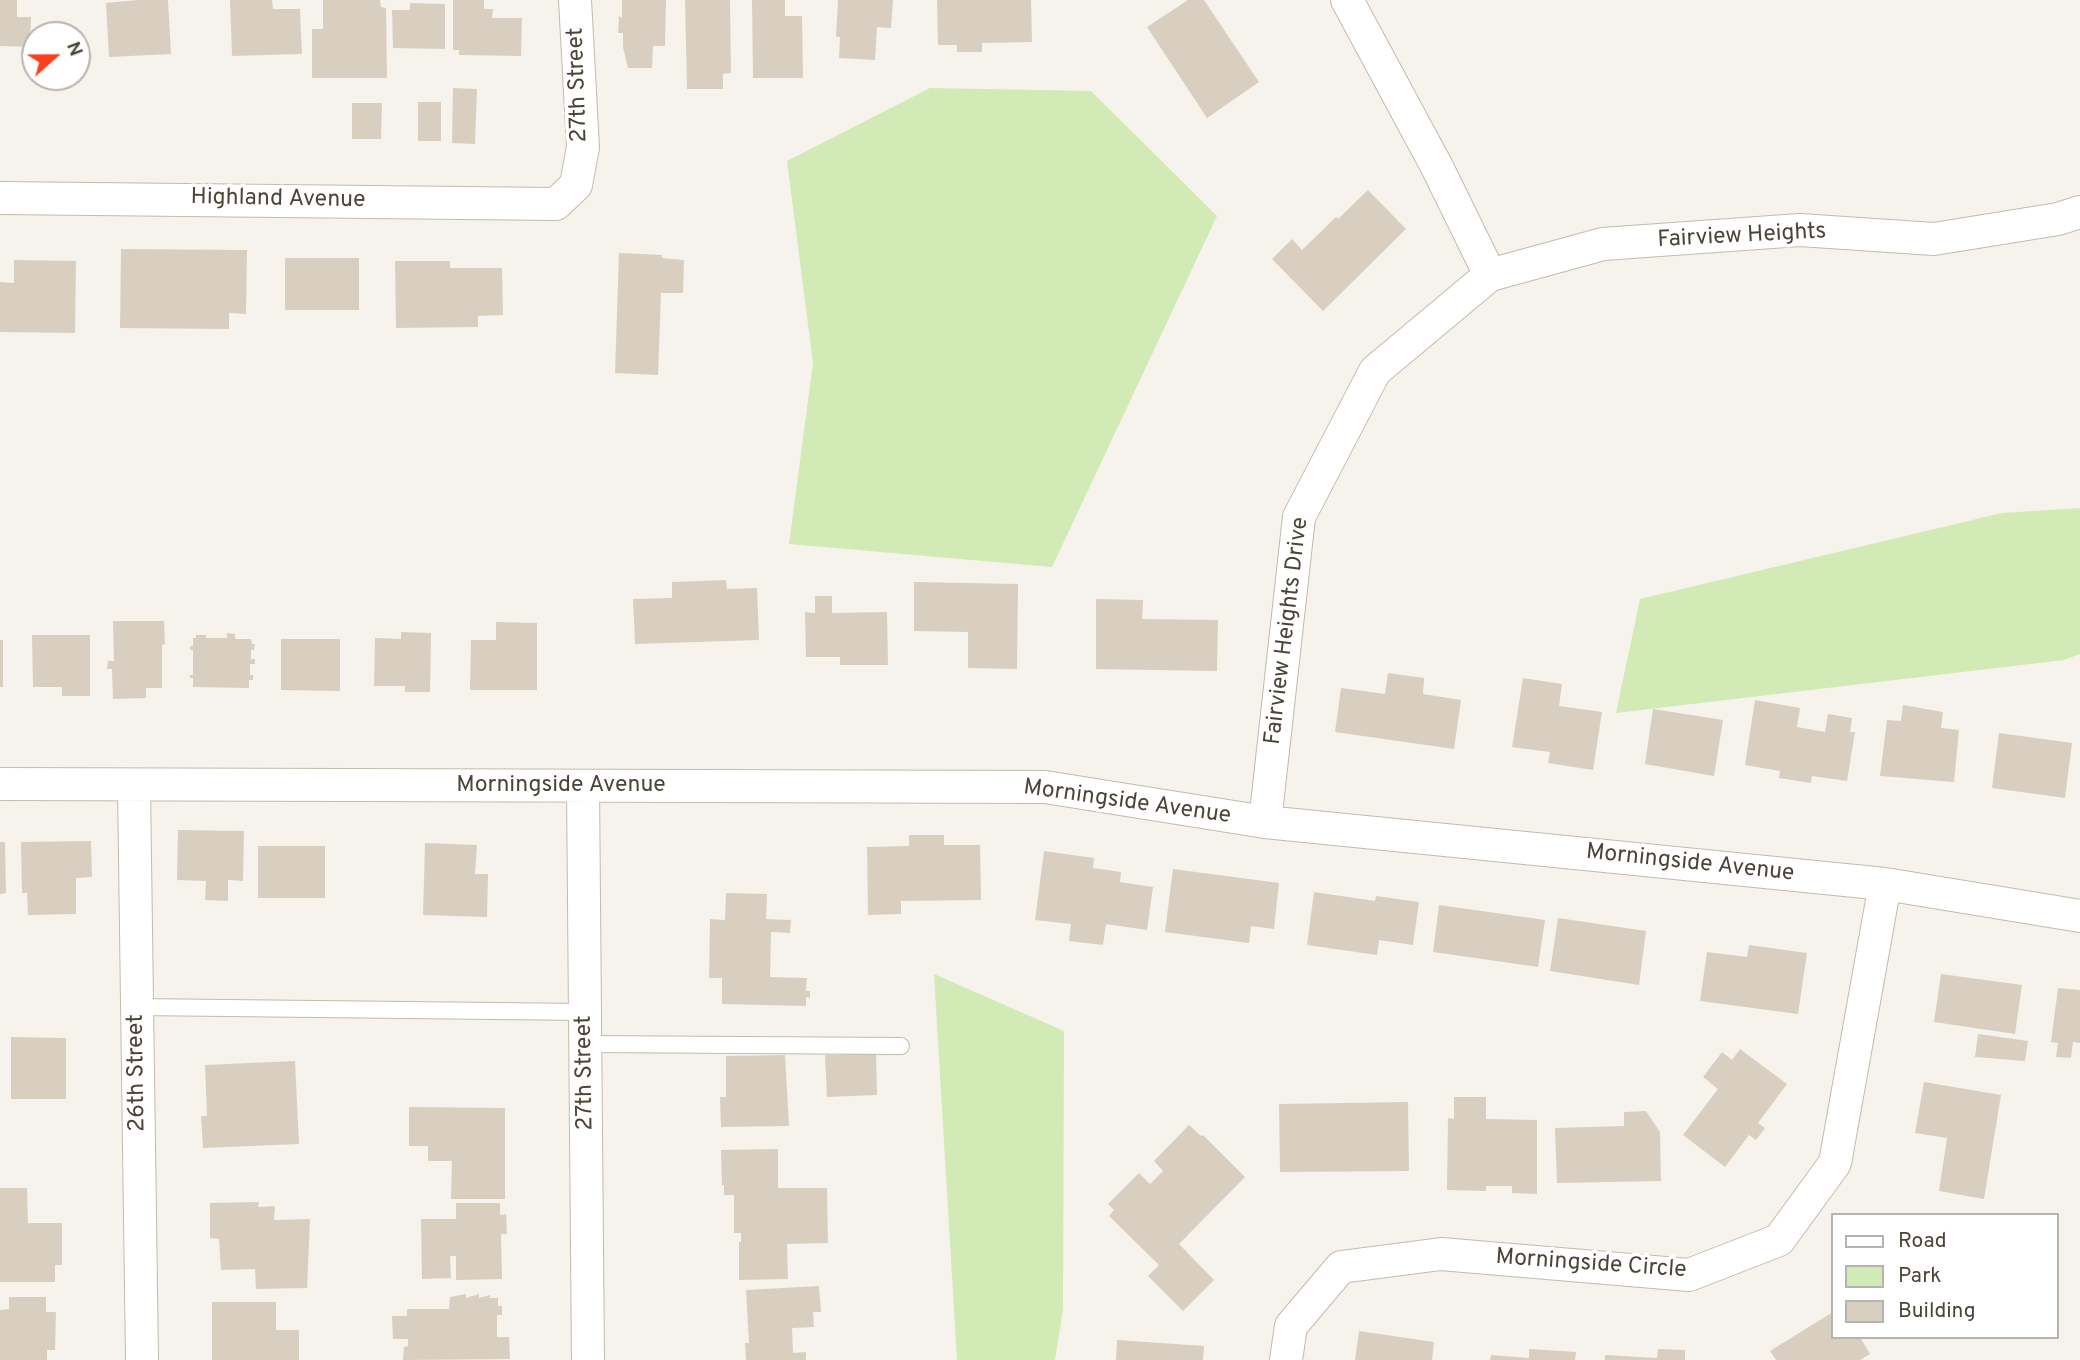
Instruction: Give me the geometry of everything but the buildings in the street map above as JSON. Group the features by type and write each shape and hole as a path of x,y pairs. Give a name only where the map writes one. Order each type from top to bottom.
{"street":[{"name":"27th Street","path":"556,204 576,185 583,147 575,0"},
{"path":"1347,0 1437,167 1490,275"},
{"name":"Highland Avenue","path":"0,198 556,204"},
{"name":"Fairview Heights","path":"1490,275 1603,244 1800,230 1934,239 2058,219 2080,212"},
{"name":"Fairview Heights Drive","path":"1265,822 1299,517 1375,371 1490,275"},
{"name":"Morningside Avenue","path":"0,783 134,786 1045,787 1265,822 1885,884 2080,916"},
{"name":"26th Street","path":"134,786 142,1360"},
{"name":"27th Street","path":"583,786 589,1360"},
{"name":"Morningside Circle","path":"1286,1360 1291,1326 1341,1267 1441,1254 1689,1275 1779,1240 1835,1164 1885,884"}],"lane":[{"path":"137,1007 586,1012"},
{"path":"586,1044 901,1046"}],"green space":[{"path":"930,88 1091,91 1217,216 1052,567 789,544 813,363 787,161"},
{"path":"2080,508 2080,654 2064,660 1616,713 1640,599 2002,513"},
{"path":"934,974 1064,1031 1063,1309 1055,1360 957,1360"}]}
